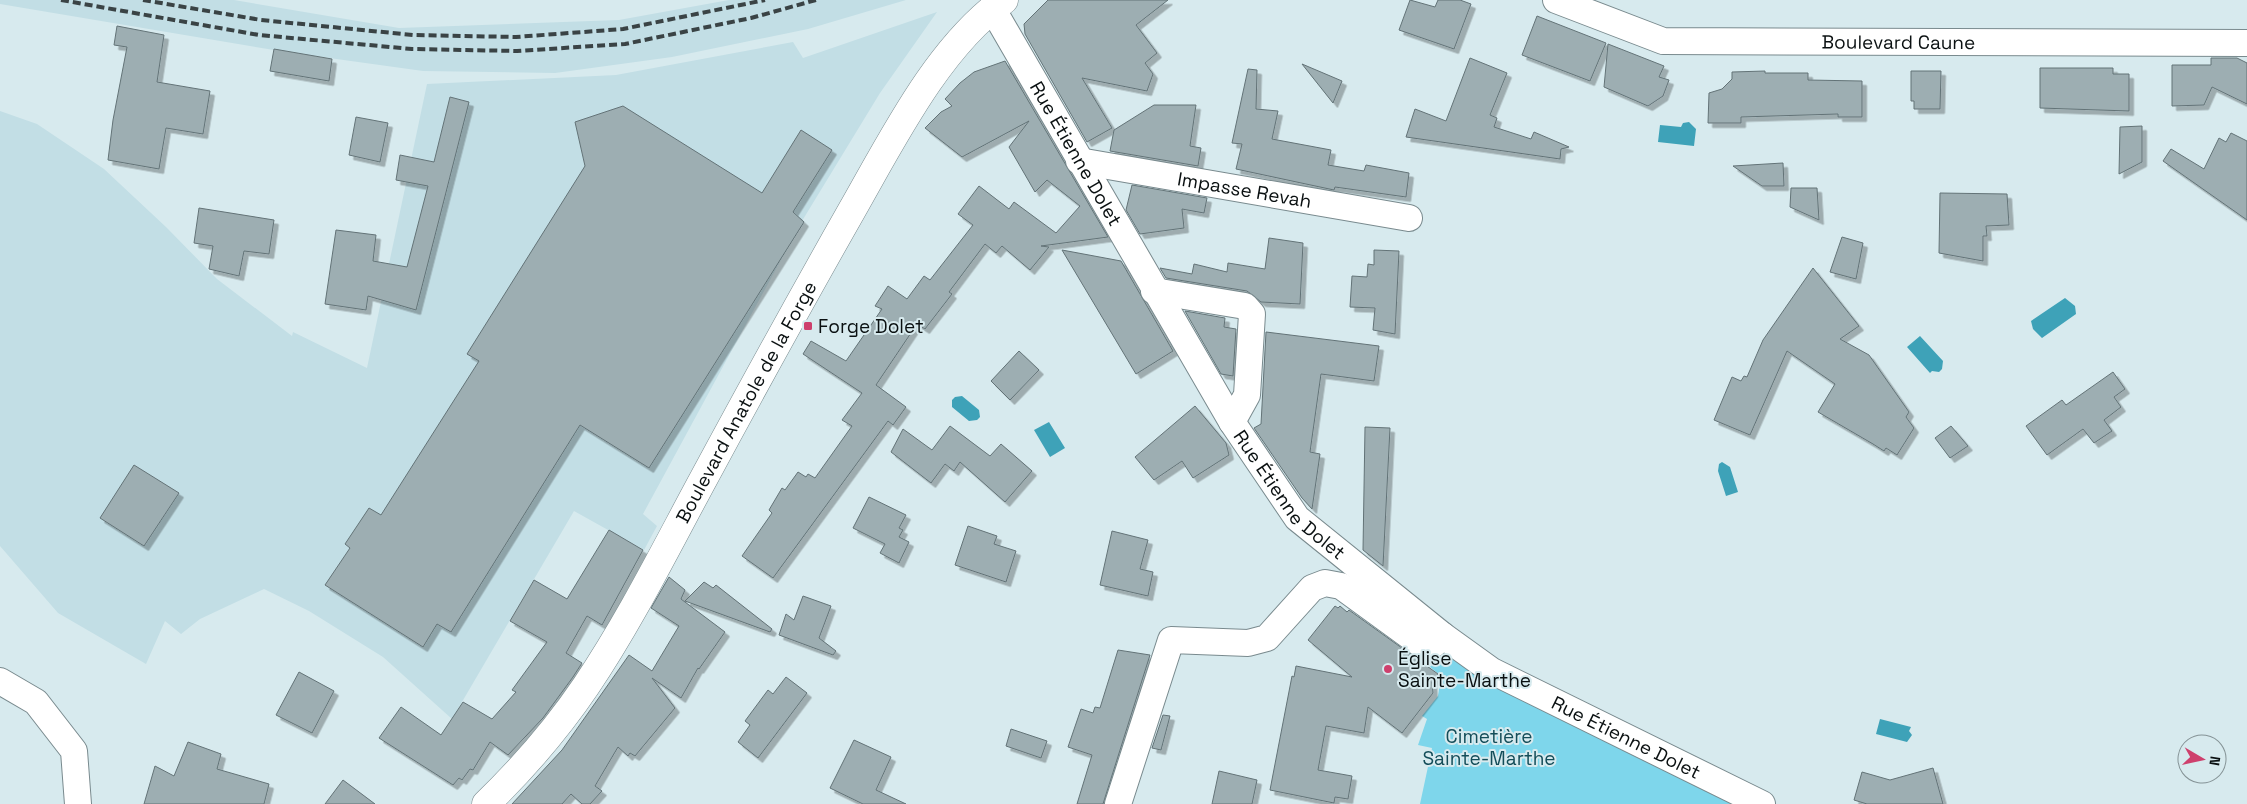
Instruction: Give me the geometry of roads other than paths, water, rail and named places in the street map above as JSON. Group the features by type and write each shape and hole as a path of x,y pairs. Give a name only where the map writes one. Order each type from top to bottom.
{"main road":[{"name":"Boulevard Anatole de la Forge","path":"486,804 517,773 552,732 586,686 654,570 788,321 899,129 936,72 965,34 998,4"}],"street":[{"name":"Boulevard Caune","path":"1556,0 1663,41 2247,43"},
{"name":"Rue Étienne Dolet","path":"998,4 1079,161 1154,291 1232,422 1297,518 1442,635 1492,671 1762,804"},
{"name":"Impasse Revah","path":"1079,161 1409,218"},
{"path":"1154,291 1245,306 1252,314 1247,395 1232,422"},
{"path":"1118,804 1171,640 1248,643 1267,638 1312,588 1325,583 1341,586 1422,645 1432,646 1442,635"},
{"path":"0,681 36,702 74,751 78,804"}],"railway":[{"path":"61,0 259,35 412,49 517,51 625,44 751,18 816,0"},
{"path":"143,0 261,20 413,35 516,37 623,29 765,0"}],"place":[{"name":"Forge Dolet","path":"808,326"},
{"name":"Église Sainte-Marthe","path":"1388,669"}],"park label":[{"name":"Cimetière Sainte-Marthe","path":"1489,747"}]}
